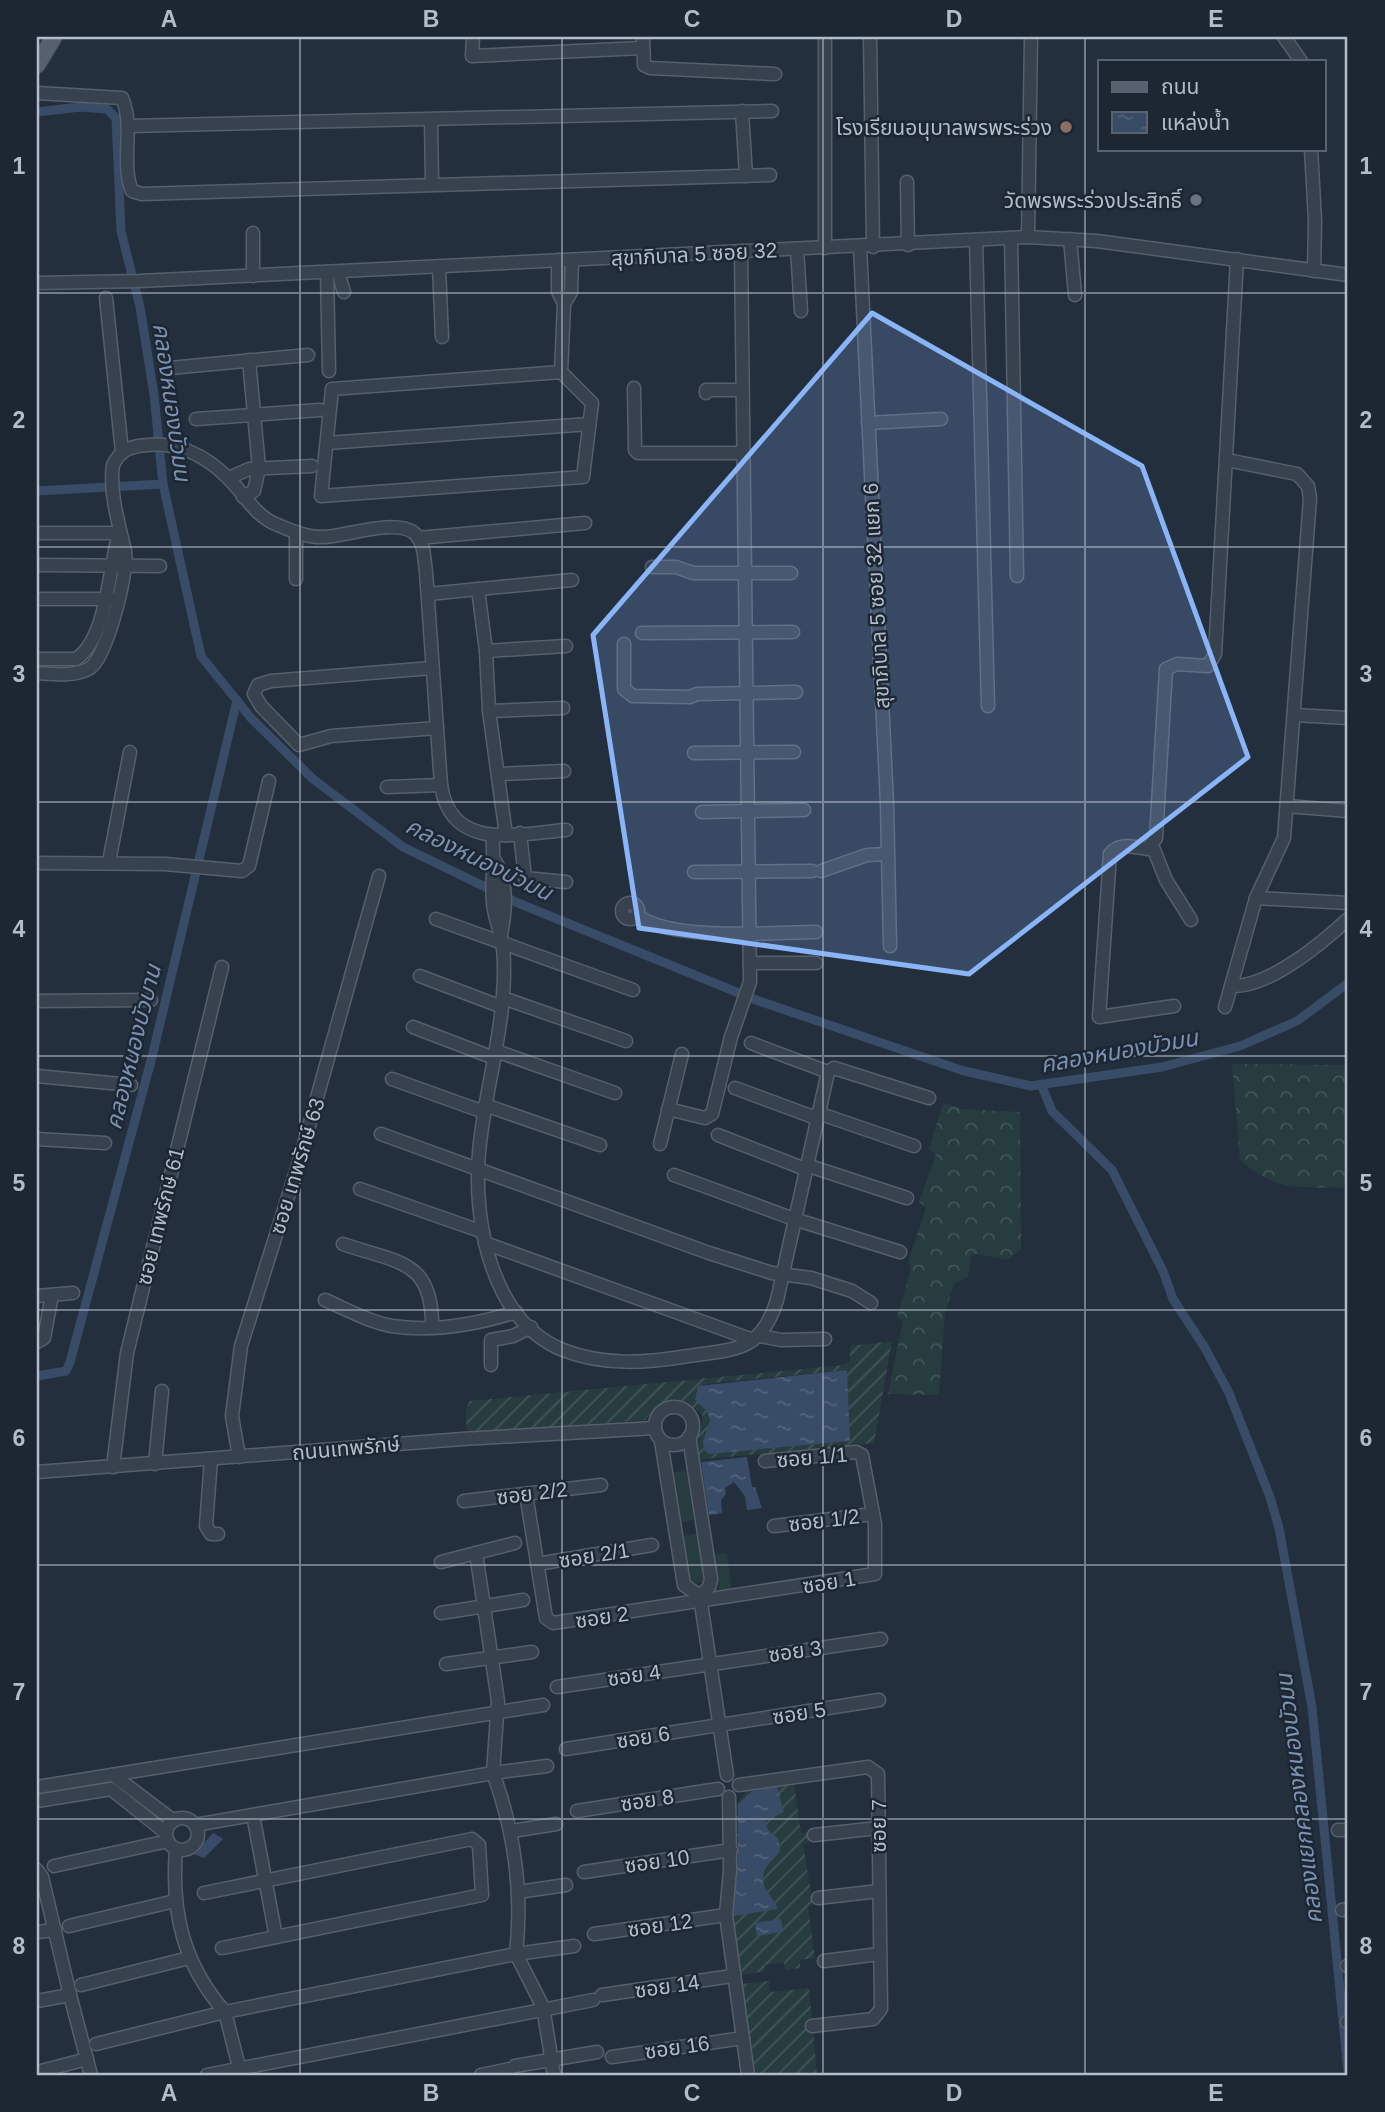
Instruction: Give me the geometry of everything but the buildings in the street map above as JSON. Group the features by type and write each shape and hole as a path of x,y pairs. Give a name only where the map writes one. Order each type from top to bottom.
{"main road":[{"path":"37,65 54,37"}],"street":[{"path":"473,37 472,57 643,42 644,65 650,68 775,74"},
{"path":"825,37 825,248"},
{"name":"สุขาภิบาล 5 ซอย 32 แยก 6","path":"870,37 868,423 890,946"},
{"path":"1028,237 1031,37"},
{"path":"1284,37 1300,60"},
{"path":"37,93 120,97 129,126 128,182 132,191 142,194 432,183 770,175"},
{"path":"742,111 746,176"},
{"path":"129,126 772,111"},
{"path":"431,120 432,183"},
{"path":"1311,150 1315,221 1314,271"},
{"path":"907,182 908,246"},
{"path":"253,233 253,276"},
{"name":"สุขาภิบาล 5 ซอย 32","path":"37,283 126,282 741,251 908,246 1028,237 1070,239 1348,275"},
{"path":"1011,238 1017,576"},
{"path":"1070,239 1074,295"},
{"path":"976,240 989,706"},
{"path":"797,249 801,311"},
{"path":"668,1109 710,1118 748,988 750,933 741,251"},
{"path":"1191,920 1166,880 1153,845 1157,829 1163,674 1171,665 1208,666 1214,654 1237,259"},
{"path":"561,372 564,304 570,292 565,260"},
{"path":"439,267 442,337"},
{"path":"332,272 344,292"},
{"path":"329,371 332,272"},
{"path":"106,298 122,452"},
{"path":"170,368 308,355"},
{"path":"243,497 254,491 259,468 249,360"},
{"path":"561,372 592,402 583,477 321,496 332,389 561,372"},
{"path":"634,388 635,450 638,453 743,453"},
{"path":"706,393 706,390 742,390"},
{"path":"196,419 320,410"},
{"path":"868,423 941,419"},
{"path":"327,443 589,424"},
{"path":"37,673 79,673 99,658 106,643 119,553 113,466 122,452 141,445 166,443 201,458 229,478 243,497 272,523 296,532 322,537 395,527 407,529 418,538 422,545 428,594 444,803 452,818 471,830 499,835 566,830"},
{"path":"1225,1007 1256,898 1282,846 1294,715 1308,486 1297,474 1227,460"},
{"path":"229,478 239,471 259,468 312,466"},
{"path":"418,538 585,523"},
{"path":"296,532 296,579"},
{"path":"37,533 119,533"},
{"path":"37,565 160,566"},
{"path":"652,567 676,567 693,573 791,573"},
{"path":"428,594 572,580"},
{"path":"478,589 486,651 489,711 500,774 499,835 495,861 490,871 497,882 498,904 494,919 501,939 502,1003 478,1168 484,1238 491,1266 516,1312 560,1349 619,1362 724,1350 757,1338 771,1320 828,1072 834,1068 929,1098"},
{"path":"37,599 111,599"},
{"path":"37,659 76,659 84,654 111,599"},
{"path":"642,633 793,632"},
{"path":"624,644 624,689 633,696 690,697 697,694 796,692"},
{"path":"486,651 566,646"},
{"path":"52,660 54,674"},
{"path":"432,668 271,681 258,685 254,694 261,706 299,745 331,736 437,728"},
{"path":"489,711 563,708"},
{"path":"1294,715 1348,718"},
{"path":"109,862 130,752"},
{"path":"694,753 794,752"},
{"path":"500,774 564,771"},
{"path":"37,863 109,862 242,871 249,866 269,781"},
{"path":"387,787 441,785"},
{"path":"1287,806 1348,811"},
{"path":"702,812 804,810"},
{"path":"520,834 525,878 566,882"},
{"path":"1153,845 1148,849 1122,846 1114,848 1110,855 1099,1017 1174,1006"},
{"path":"694,872 817,871 855,858 887,854"},
{"name":"ซอย เทพรักษ์ 63","path":"239,1457 232,1416 241,1346 299,1163 379,876"},
{"path":"1256,898 1348,904"},
{"path":"637,915 644,920 695,933 816,932"},
{"path":"436,919 501,939 633,990"},
{"path":"1231,986 1255,984 1272,975 1348,919"},
{"path":"750,963 816,963"},
{"name":"ซอย เทพรักษ์ 61","path":"113,1467 127,1353 222,967"},
{"path":"420,976 626,1041"},
{"path":"37,1001 151,1000"},
{"path":"413,1027 615,1093"},
{"path":"751,1043 828,1072"},
{"path":"660,1144 682,1054"},
{"path":"37,1076 131,1085"},
{"path":"392,1079 600,1145"},
{"path":"735,1088 914,1146"},
{"path":"381,1134 709,1253 772,1273 811,1278 852,1291 871,1303"},
{"path":"718,1135 805,1167 906,1198"},
{"path":"37,1139 105,1143"},
{"path":"674,1175 794,1219 900,1252"},
{"path":"360,1189 484,1238 757,1338 825,1339"},
{"path":"343,1244 417,1272 430,1292 432,1327"},
{"path":"37,1296 73,1293"},
{"path":"37,1342 44,1338 52,1295"},
{"path":"325,1300 389,1325 432,1327 483,1321 516,1312"},
{"path":"491,1365 491,1340 513,1336 531,1327"},
{"path":"155,1464 162,1391"},
{"path":"700,1599 711,1580 689,1437 692,1420 679,1408 661,1412 655,1428 661,1441 684,1584 700,1599 727,1775"},
{"name":"ถนนเทพรักษ์","path":"37,1472 655,1428"},
{"path":"661,1441 679,1444 689,1437"},
{"name":"ซอย 1/1","path":"765,1461 859,1453"},
{"name":"ซอย 1","path":"700,1599 872,1576 877,1569 873,1514 865,1460 859,1453"},
{"path":"211,1459 206,1526 211,1534 218,1534"},
{"name":"ซอย 2/2","path":"464,1502 601,1485"},
{"name":"ซอย 2","path":"526,1494 546,1618 553,1623 700,1599"},
{"name":"ซอย 1/2","path":"774,1526 873,1514"},
{"path":"441,1562 515,1543"},
{"name":"ซอย 2/1","path":"537,1564 652,1545"},
{"path":"476,1553 499,1712 493,1773 512,1831 518,1892 516,1954 543,2007 554,2075"},
{"path":"441,1613 523,1600"},
{"name":"ซอย 3","path":"710,1664 881,1639"},
{"path":"446,1664 532,1652"},
{"name":"ซอย 4","path":"558,1687 710,1664"},
{"name":"ซอย 5","path":"719,1725 879,1700"},
{"path":"37,1787 543,1705"},
{"name":"ซอย 6","path":"566,1749 719,1725"},
{"path":"195,1825 547,1766"},
{"name":"ซอย 7","path":"739,1785 873,1767 878,1774 881,2009 873,2019 812,2026"},
{"path":"109,1788 113,1774"},
{"path":"37,1801 109,1788 119,1793 170,1841 186,1849 195,1844 198,1834 195,1825 187,1819 174,1821 113,1774"},
{"path":"727,1775 736,1778 739,1785 736,1794 729,1797 720,1794 718,1788 719,1779 727,1775"},
{"name":"ซอย 8","path":"577,1811 718,1788"},
{"path":"729,1797 731,1850 726,1915 732,1976 748,2075"},
{"path":"253,1815 263,1881 276,1937"},
{"path":"174,1821 170,1841 175,1901 190,1958 208,1992 225,2012 239,2067"},
{"path":"512,1831 556,1824"},
{"path":"814,1835 878,1828"},
{"path":"204,1893 472,1839 479,1845 482,1895 222,1948"},
{"path":"54,1866 170,1841"},
{"name":"ซอย 10","path":"584,1871 731,1850"},
{"path":"37,1870 42,1877 91,2075"},
{"path":"518,1892 566,1885"},
{"path":"818,1898 879,1891"},
{"path":"69,1926 175,1901"},
{"name":"ซอย 12","path":"594,1934 726,1915"},
{"path":"37,1933 55,1930"},
{"path":"96,2044 225,2012 516,1954 574,1946"},
{"path":"824,1961 879,1954"},
{"path":"81,1985 190,1958"},
{"name":"ซอย 14","path":"207,2075 543,2007 732,1976"},
{"path":"37,2001 70,1994"},
{"name":"ซอย 16","path":"612,2057 743,2038"},
{"path":"481,2075 597,2052"},
{"path":"37,2072 87,2059"}],"highlighted area":[{"path":"872,313 1142,466 1248,757 969,974 639,928 593,635"}],"green space":[{"path":"1232,1064 1348,1065 1348,1188 1303,1187 1279,1183 1254,1171 1240,1160"},
{"path":"943,1103 963,1109 1020,1112 1021,1249 1008,1260 976,1254 971,1257 968,1277 954,1283 945,1314 939,1395 888,1394 903,1320 897,1318 911,1268 908,1263 926,1207 919,1202 936,1154 929,1149"},
{"path":"892,1341 874,1443 697,1460 693,1441 703,1423 702,1414 679,1402 664,1404 645,1420 469,1433 467,1425 466,1412 470,1401 844,1365 850,1361 850,1346","holes":["846,1370 850,1441 709,1454 704,1450 711,1421 703,1384"]},
{"path":"686,1471 694,1520 681,1522 674,1472"},
{"path":"698,1533 706,1581 690,1584 682,1536"},
{"path":"727,1553 732,1592 719,1592 714,1555"},
{"path":"794,1783 801,1833 811,1832 813,1842 803,1844 813,1905 808,1907 815,1958 800,1960 800,1968 786,1970 784,1963 765,1965 765,1971 736,1976 731,1923 737,1859 735,1806 748,1790"},
{"path":"769,1981 770,1992 809,1988 817,2075 756,2075 741,1984"}],"water":[{"path":"847,1370 850,1441 709,1454 704,1450 703,1441 710,1421 707,1411 695,1400 698,1386"},
{"path":"747,1457 752,1487 755,1487 762,1508 747,1510 745,1496 734,1482 725,1488 726,1494 721,1500 722,1513 709,1515 701,1462"},
{"path":"777,1787 784,1812 765,1821 768,1830 778,1838 780,1850 766,1868 763,1880 778,1909 733,1916 738,1861 738,1804 752,1791"},
{"path":"213,1833 223,1839 204,1858 194,1854"},
{"path":"781,1919 783,1932 757,1936 755,1923"}],"waterway":[{"name":"คลองหนองบัวมน","path":"37,112 80,107 107,109 116,118 121,231 140,307 154,395 163,484 201,656 251,718 313,779 403,847 518,903 756,1000 964,1071 1031,1086 1162,1067 1240,1046 1297,1021 1348,983"},
{"path":"37,491 163,484"},
{"name":"คลองหนองบัวบาน","path":"37,1376 66,1371 70,1362 152,1057 237,700"},
{"name":"คลองแยกคลองหนองบัวมน","path":"1041,1084 1052,1111 1112,1170 1163,1271 1173,1299 1205,1348 1229,1393 1270,1497 1279,1528 1312,1707 1348,2072"}],"place":[{"name":"โรงเรียนอนุบาลพรพระร่วง","path":"1066,127"},
{"name":"วัดพรพระร่วงประสิทธิ์","path":"1196,200"}]}
